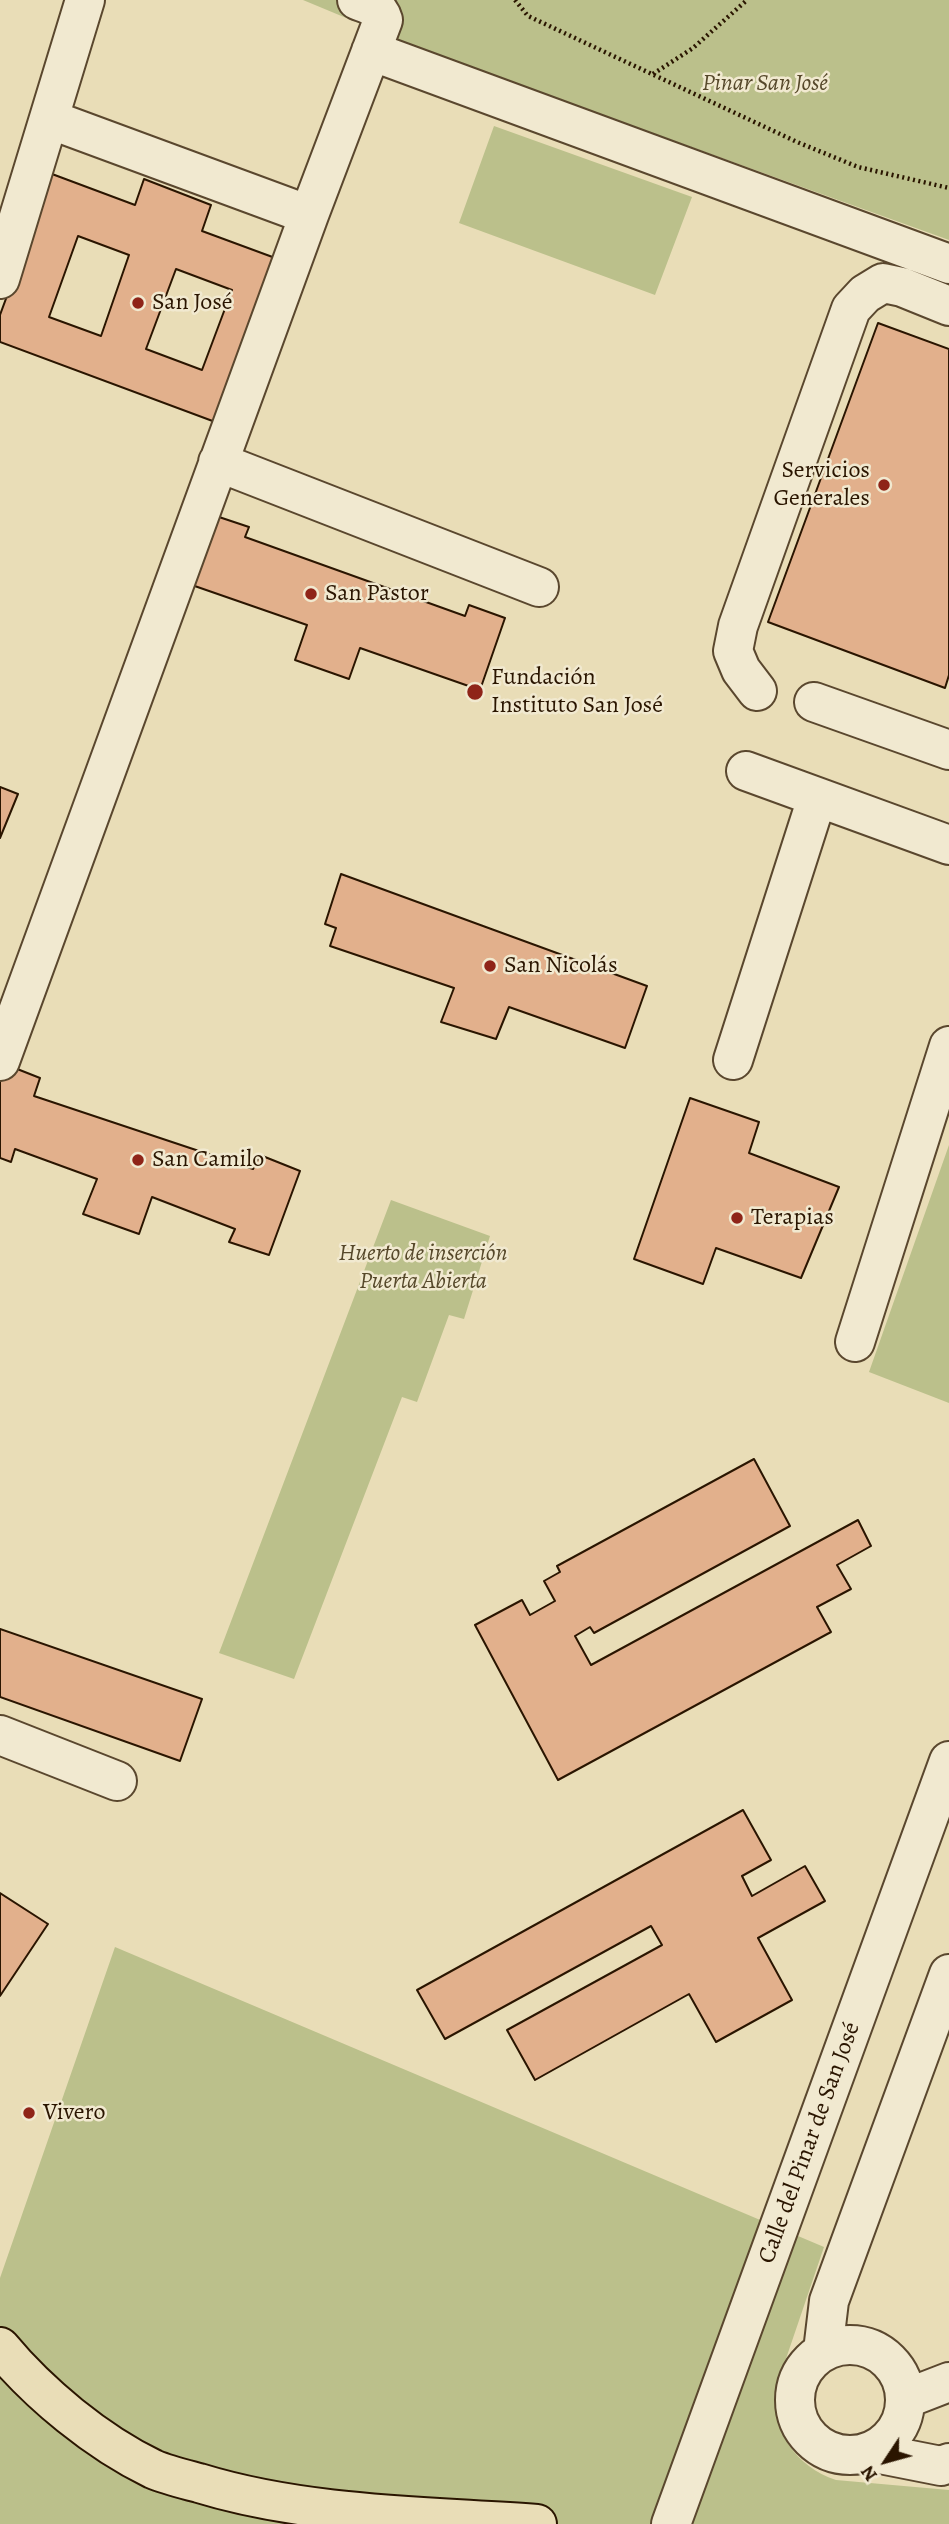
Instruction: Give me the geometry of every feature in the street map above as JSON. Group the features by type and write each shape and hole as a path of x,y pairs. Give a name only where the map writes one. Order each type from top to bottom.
{"main road":[{"path":"0,2347 16,2366 80,2424 154,2469 218,2489 292,2505 537,2524"}],"street":[{"path":"0,279 85,0"},
{"path":"3,1044 383,20 374,6 357,0"},
{"path":"371,51 949,264"},
{"path":"49,119 309,215"},
{"path":"757,691 741,670 733,651 738,626 851,309 865,294 883,283 902,287 949,306"},
{"path":"218,463 539,587"},
{"path":"814,702 949,750"},
{"path":"746,771 949,845"},
{"path":"733,1060 817,799"},
{"path":"855,1342 949,1046"},
{"path":"0,1735 117,1781"},
{"name":"Calle del Pinar de San José","path":"671,2524 949,1761"},
{"path":"824,2351 829,2301 949,1974"},
{"path":"842,2344 862,2345 892,2363 902,2380 905,2399 899,2426 887,2442 870,2452 851,2456 822,2449 807,2436 797,2420 794,2400 797,2382 808,2362 824,2351 842,2344"},
{"path":"905,2399 949,2382"},
{"path":"870,2452 941,2466 949,2463"}],"path":[{"path":"515,0 528,16 797,142 858,167 949,188"},
{"path":"653,74 693,48 747,0"}],"green space":[{"name":"Pinar San José","path":"303,0 949,0 949,240 428,52"},
{"path":"494,126 692,197 655,295 459,223"},
{"path":"949,1145 949,1403 869,1372"},
{"name":"Huerto de inserción Puerta Abierta","path":"391,1200 490,1236 464,1319 449,1315 417,1402 402,1397 294,1679 219,1653"},
{"path":"115,1947 824,2247 775,2391 778,2421 783,2434 798,2457 822,2474 836,2480 949,2490 949,2524 0,2524 0,2278"}],"building":[{"name":"San José","path":"52,174 135,205 144,179 211,205 202,231 286,262 226,426 0,342 0,315","holes":["78,236 129,255 101,336 49,317","176,269 232,290 202,370 146,349"]},
{"name":"Servicios Generales","path":"878,323 949,349 949,675 945,688 768,622"},
{"name":"San Pastor","path":"210,514 249,527 245,537 465,616 469,605 505,618 480,690 360,648 349,679 295,660 307,625 186,583"},
{"path":"0,787 18,794 0,838"},
{"name":"San Nicolás","path":"341,874 647,986 625,1048 509,1007 496,1039 441,1022 454,988 330,946 336,928 325,924"},
{"name":"San Camilo","path":"2,1063 40,1078 34,1096 253,1169 260,1155 300,1171 269,1255 229,1242 235,1229 152,1197 139,1234 83,1214 97,1179 15,1149 11,1162 0,1158"},
{"name":"Terapias","path":"690,1098 759,1122 749,1153 839,1187 801,1278 716,1248 703,1284 634,1259"},
{"path":"754,1459 790,1526 594,1633 590,1627 575,1636 591,1665 858,1520 871,1546 837,1565 851,1589 817,1607 831,1632 558,1780 475,1625 522,1600 530,1615 555,1601 544,1581 560,1572 557,1566"},
{"path":"0,1629 202,1699 180,1761 0,1697"},
{"path":"743,1810 771,1860 742,1876 752,1896 805,1866 825,1901 758,1938 792,2000 716,2042 689,1994 535,2080 507,2030 662,1945 651,1926 445,2039 417,1990"},
{"path":"0,1893 48,1924 0,1996"}],"place":[{"name":"San José","path":"138,303"},
{"name":"Servicios Generales","path":"884,485"},
{"name":"San Pastor","path":"311,594"},
{"name":"Fundación Instituto San José","path":"475,692"},
{"name":"San Nicolás","path":"490,966"},
{"name":"San Camilo","path":"138,1160"},
{"name":"Terapias","path":"737,1218"},
{"name":"Vivero","path":"29,2113"}]}
